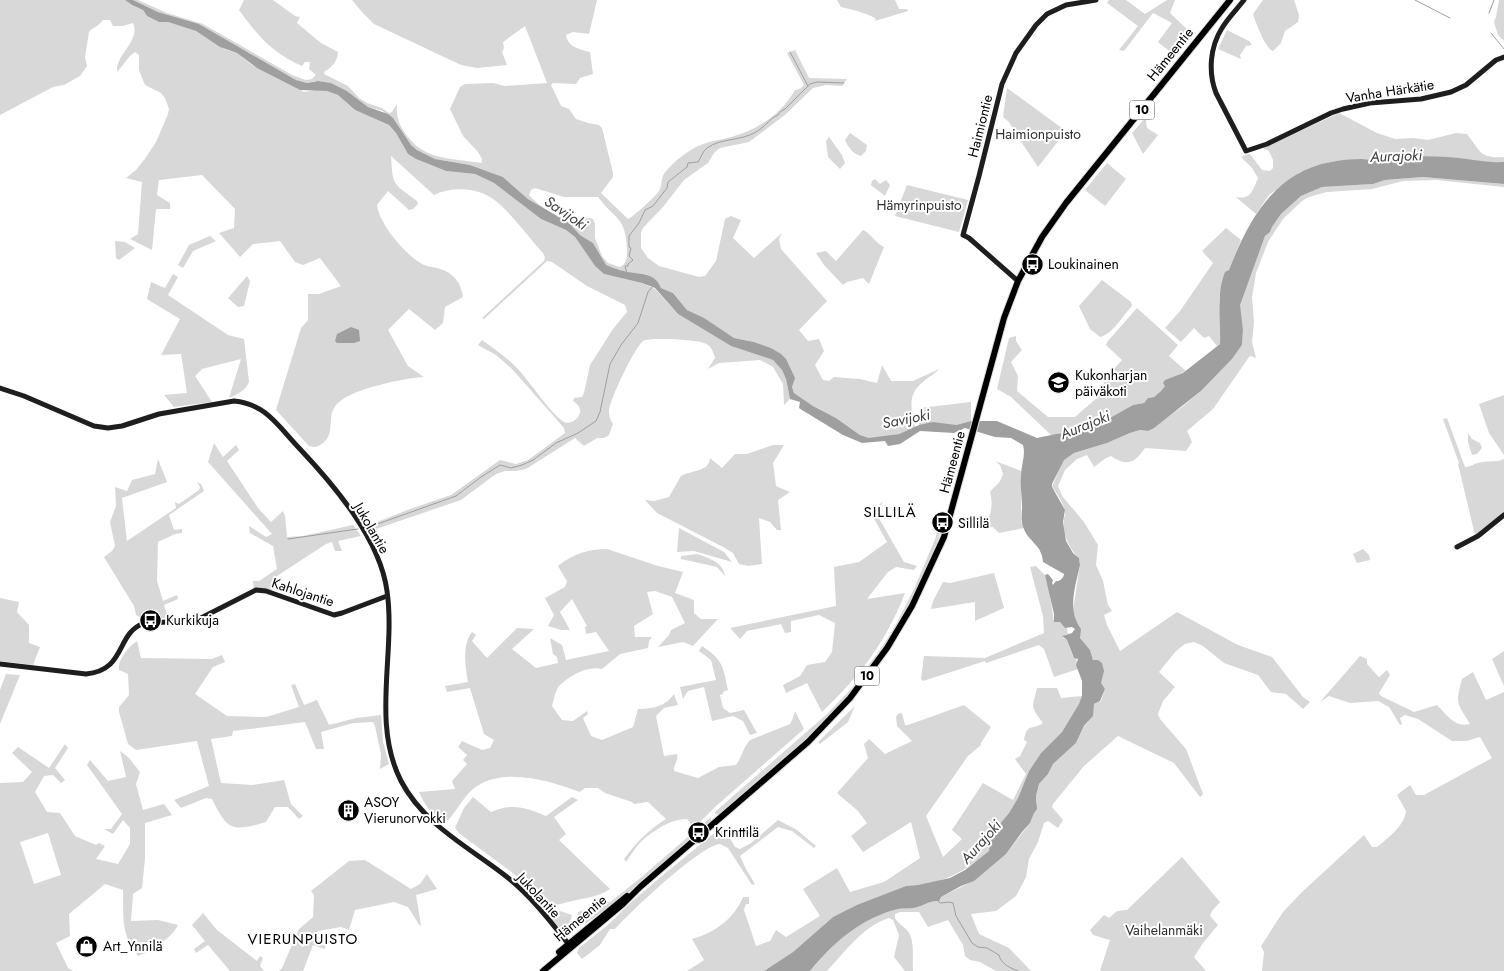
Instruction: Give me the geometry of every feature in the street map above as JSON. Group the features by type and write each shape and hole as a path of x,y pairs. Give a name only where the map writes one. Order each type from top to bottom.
{"highway":[{"name":"Hämeentie","path":"537,971 623,904 640,887 808,742 850,698 875,666 912,606 934,560 950,516 1004,318 1018,281 1036,247 1054,220 1230,0"},
{"name":"Hämeentie","path":"543,971 570,946"}],"street":[{"name":"Haimiontie","path":"1018,281 969,238 963,235 1002,84 1016,53 1036,25 1047,14 1066,5 1096,0"},
{"name":"Vanha Härkätie","path":"1244,0 1222,27 1215,42 1211,67 1212,83 1216,93 1246,151 1267,144 1330,113 1343,109 1370,103 1421,99 1451,92 1466,84 1496,60 1504,57"},
{"name":"Jukolantie","path":"0,388 24,396 94,426 108,428 122,426 158,414 224,402 244,402 255,406 269,415 311,460 337,492 376,552 385,580 387,596 386,722 391,755 402,782 418,806 430,819 513,883 570,946"},
{"path":"1457,547 1478,536 1504,516"},
{"name":"Kahlojantie","path":"0,664 86,674 98,672 109,667 132,631 138,625 144,623 193,621 256,590 266,591 334,615 387,596"}],"green space":[{"path":"0,0 125,0 159,22 168,22 196,31 224,49 237,53 252,65 304,92 316,90 338,95 355,110 389,125 408,154 416,159 446,171 475,174 494,183 541,219 566,230 575,237 595,266 604,274 642,283 655,289 678,314 731,346 773,360 782,370 786,379 790,399 784,405 783,384 773,367 760,360 719,363 708,369 715,358 711,349 706,344 674,339 643,341 629,363 610,404 609,414 613,424 609,435 604,438 597,438 584,446 575,438 526,469 496,474 461,500 376,529 372,524 451,495 500,460 516,464 528,460 565,433 564,428 513,370 496,355 478,345 482,340 514,365 547,405 559,418 567,423 574,421 579,416 579,406 573,401 574,398 582,397 590,365 613,329 627,312 625,305 587,286 552,262 547,261 484,319 482,318 544,261 543,253 510,215 490,197 477,191 462,189 440,192 434,195 391,156 392,173 395,183 417,201 418,204 409,210 388,191 377,205 383,221 402,248 417,261 424,265 438,268 453,276 461,287 463,297 445,307 443,323 435,330 409,309 388,330 408,366 424,377 378,385 343,399 333,410 327,439 318,446 309,446 276,410 301,328 308,320 308,294 319,294 341,286 320,258 303,265 295,262 280,241 253,244 240,257 219,233 234,228 235,209 202,175 159,180 157,195 170,203 170,209 156,209 152,250 130,239 138,234 142,182 126,178 136,170 156,142 169,109 161,93 145,85 139,70 139,55 135,52 117,72 117,66 134,36 133,23 113,26 110,20 103,20 89,32 85,57 87,66 80,76 64,85 53,87 0,115"},
{"path":"133,0 138,0 167,13 203,24 292,75 306,80 312,79 316,75 309,69 310,62 305,62 302,66 282,55 266,43 239,10 244,0 273,0 295,16 300,17 297,23 321,43 338,52 334,63 324,74 348,86 359,98 367,103 382,108 389,113 392,112 397,104 398,118 403,130 419,148 448,159 482,163 478,152 463,136 450,109 460,87 465,84 493,83 505,86 547,83 525,26 503,42 504,48 502,52 507,65 477,68 461,65 374,24 352,0 597,0 589,34 573,32 566,35 572,45 590,52 593,74 580,78 576,84 553,83 551,85 561,106 569,109 576,119 599,125 602,128 613,177 601,193 628,219 657,193 660,189 664,173 685,154 703,144 741,134 776,114 795,90 800,89 804,85 787,53 795,50 809,78 847,79 842,86 826,85 813,88 786,114 749,142 720,148 714,153 708,163 684,180 663,207 643,228 641,248 648,258 659,266 699,277 705,276 716,261 725,219 731,216 741,220 733,238 754,258 782,233 779,239 781,249 827,301 799,330 808,341 819,339 824,351 815,365 823,380 829,381 834,377 860,379 877,383 882,365 891,381 913,381 939,369 914,392 912,408 915,427 899,434 878,438 860,435 794,393 793,382 771,348 734,338 687,310 673,293 661,288 655,279 650,276 622,271 605,265 593,243 580,235 569,223 528,199 503,177 470,165 435,159 411,145 383,111 368,107 347,91 331,83 315,81 307,83 296,80 199,24 158,12","holes":["535,188 564,197 598,197 618,219 622,224 627,250 627,258 620,267 608,263 602,256 595,238 593,219 561,217 543,207 529,195 531,190"]},
{"path":"837,0 895,0 899,9 907,9 908,11 875,21 876,19 868,15 841,7"},
{"path":"1109,0 1126,0 1145,14 1167,0 1175,0 1170,13 1191,33 1173,54 1158,42 1172,23 1153,13 1124,51 1119,50 1138,26 1107,3"},
{"path":"1263,0 1294,0 1299,15 1298,22 1285,31 1281,43 1273,51 1264,40 1253,14"},
{"path":"1499,0 1504,0 1504,41 1498,35 1494,22"},
{"path":"1227,30 1249,41 1252,45 1246,46 1240,55 1241,59 1218,49"},
{"name":"Haimionpuisto","path":"1007,88 1066,131 1038,167 1009,122 1003,117"},
{"path":"1339,113 1377,133 1395,139 1413,138 1428,140 1456,133 1467,134 1481,152 1485,155 1504,157 1504,162 1493,163 1450,157 1396,157 1384,161 1360,159 1330,162 1299,173 1269,195 1256,214 1236,197 1245,197 1251,193 1258,178 1252,168 1241,157 1250,154 1262,170 1270,171 1273,168 1273,160 1269,151 1263,148"},
{"path":"1147,116 1147,128 1158,135 1143,154 1132,133"},
{"path":"850,133 867,145 866,151 861,156 853,152 846,143 845,140"},
{"path":"829,137 842,155 845,163 840,169 828,157 826,141"},
{"path":"1107,163 1126,179 1105,206 1085,190"},
{"path":"1423,177 1504,184 1504,187 1436,180 1403,181 1372,189 1327,192 1302,201 1283,219 1268,242 1256,273 1252,297 1254,323 1252,342 1256,358 1249,357 1213,409 1187,431 1192,442 1186,451 1145,448 1138,457 1130,462 1122,462 1111,456 1094,467 1087,455 1077,459 1065,470 1058,486 1062,496 1084,522 1098,545 1096,565 1103,581 1108,605 1112,611 1104,615 1120,651 1177,612 1238,645 1272,657 1303,697 1310,702 1303,709 1286,694 1271,692 1258,675 1224,663 1203,646 1194,642 1185,644 1176,651 1159,672 1175,687 1163,701 1158,714 1160,719 1186,749 1203,794 1200,797 1174,763 1118,736 1084,766 1053,804 1052,807 1063,820 1058,828 1048,821 1044,823 1038,842 1029,859 1026,877 1016,896 996,911 971,914 979,934 1009,948 1031,971 996,971 980,962 970,960 965,956 963,945 948,920 928,927 919,912 900,912 895,914 895,918 908,931 911,937 913,971 905,971 894,957 899,935 893,920 889,918 863,933 827,971 810,971 838,941 860,925 897,909 911,908 938,901 941,897 967,884 1006,854 1030,823 1037,804 1036,796 1039,784 1048,774 1053,764 1076,743 1084,727 1092,717 1094,704 1101,701 1105,689 1101,684 1098,660 1093,660 1090,650 1081,641 1073,610 1080,565 1079,558 1067,540 1064,530 1064,509 1052,487 1063,460 1074,453 1107,443 1130,433 1140,430 1148,431 1201,391 1232,359 1242,345 1243,330 1239,305 1265,236 1270,232 1281,214 1301,196 1322,187 1373,184 1385,180"},
{"path":"875,179 880,184 886,180 890,185 885,196 871,185"},
{"name":"Hämyrinpuisto","path":"907,185 968,200 959,232 895,216"},
{"path":"1226,228 1241,240 1229,270 1223,278 1219,300 1221,321 1220,344 1217,346 1209,336 1204,338 1194,328 1181,342 1165,328 1180,311 1213,263 1202,251"},
{"path":"863,230 884,247 869,284 863,278 847,282 843,285 824,265 816,253 826,251 836,261"},
{"path":"210,236 216,241 193,251 183,268 178,265 189,245"},
{"path":"115,241 125,242 135,248 119,260 116,258"},
{"path":"173,274 178,277 168,295 228,335 244,339 249,382 243,390 229,398 241,359 202,369 195,376 212,402 174,407 164,395 187,393 181,354 161,355 180,319 147,299 151,282 165,288"},
{"path":"247,276 250,281 244,306 238,307 228,298"},
{"path":"1102,280 1131,302 1132,306 1109,332 1100,337 1090,329 1079,306"},
{"path":"1137,308 1178,345 1169,356 1186,371 1165,380 1165,386 1161,391 1154,397 1148,398 1144,403 1133,405 1080,432 1051,435 1011,397 997,389 1009,338 1016,336 1016,341 1022,350 1011,362 1018,376 1017,391 1048,417 1075,417 1107,389 1103,381 1122,360 1106,345 1107,342"},
{"path":"1504,395 1504,455 1489,433 1479,404"},
{"path":"971,402 971,421 956,425 919,425 920,408"},
{"path":"1447,418 1465,467 1481,462 1504,459 1504,513 1475,535 1459,463 1443,419"},
{"path":"1468,433 1472,439 1480,443 1482,448 1477,454 1472,455 1468,442"},
{"path":"214,443 223,457 236,445 239,450 227,461 258,508 271,522 283,511 287,537 303,536 353,525 361,536 338,541 342,551 335,551 332,542 326,544 277,576 272,590 254,591 253,581 259,581 277,569 273,546 250,533 249,526 266,537 272,534 208,462"},
{"path":"773,445 784,445 773,463 776,486 790,492 778,500 781,530 777,530 770,522 759,518 762,564 748,566 739,564 733,553 657,513 645,500 654,501 669,497 681,476 707,466 710,458 722,468 735,454 747,454"},
{"path":"158,459 167,482 122,498 127,541 176,508 175,502 179,504 199,490 200,487 197,482 201,484 204,491 169,515 174,530 182,529 182,533 175,534 158,542 157,581 163,601 177,595 178,599 164,605 168,618 143,619 136,615 134,606 104,557 115,546 110,522 116,506 115,487 127,491 132,480 155,474"},
{"path":"995,461 1021,471 1021,522 1024,528 999,533 993,527 977,529 988,518 992,503 990,492 1002,478 1003,474 1000,465"},
{"path":"883,501 877,515 904,562 917,566 914,570 896,567 888,572 867,599 905,593 898,611 871,657 836,699 822,712 807,683 786,693 783,685 800,676 807,665 825,662 832,652 835,623 819,615 791,621 791,632 785,633 781,624 747,631 740,639 730,628 836,606 834,567 859,562 887,542 871,513"},
{"path":"938,519 941,519 941,524 943,525 919,587 886,644 867,672 846,698 800,746 719,815 715,814 827,714 850,690 893,630 914,589 936,537"},
{"path":"679,528 724,552 732,562 694,551 677,552"},
{"path":"607,549 683,572 675,593 694,600 694,613 701,619 718,619 693,646 683,642 658,647 671,630 685,623 672,597 655,591 647,592 653,614 634,626 635,637 652,637 648,648 620,654 602,669 584,670 563,682 556,690 552,706 562,720 573,721 587,711 588,714 583,718 591,736 602,740 633,727 638,709 659,706 674,694 678,705 664,708 656,716 664,756 677,754 674,771 698,778 719,767 736,765 750,740 790,724 795,711 804,729 715,807 694,828 687,819 667,824 643,840 626,862 624,859 638,842 666,819 648,802 634,804 605,793 598,788 585,788 580,792 540,780 511,777 496,778 483,782 472,790 448,820 438,817 426,806 419,792 455,789 452,781 467,764 463,760 467,755 458,747 462,741 482,750 490,748 494,740 484,734 470,688 447,692 445,686 468,682 465,663 466,649 472,632 476,635 472,641 487,658 517,628 534,629 512,649 536,668 558,663 557,657 553,654 550,638 562,645 566,660 609,651 596,632 586,634 585,627 587,626 572,599 560,612 570,630 561,630 548,626 554,615 545,598 565,587 567,581 558,566 569,558 581,553"},
{"path":"1363,549 1369,555 1370,560 1357,563 1353,554"},
{"path":"698,554 719,564 725,576 717,567 681,559 681,556"},
{"path":"1036,566 1045,575 1048,583 1054,622 1060,622 1067,628 1068,634 1064,635 1063,638 1067,640 1073,656 1076,658 1078,669 1054,677 1044,649 1039,645 986,663 985,661 923,681 921,679 924,656 985,658 1044,633 1043,616 1030,567"},
{"path":"994,573 1004,608 975,621 975,602 931,609 943,582 950,583"},
{"path":"0,598 19,602 17,612 29,625 29,643 40,647 33,665 0,661"},
{"path":"137,641 141,658 212,659 222,655 225,662 213,667 195,694 227,716 266,717 299,707 291,685 295,684 304,705 317,700 329,725 356,718 381,715 383,742 389,764 380,769 381,754 373,722 353,723 321,732 324,749 316,749 305,722 233,731 232,736 211,739 221,783 252,785 284,780 291,804 303,816 299,819 288,807 275,807 266,822 238,828 227,823 222,818 212,799 206,798 181,808 174,800 209,786 197,741 136,750 128,744 119,712 119,707 129,695 128,674 119,670 120,662 127,650"},
{"path":"702,646 714,655 723,669 728,690 720,695 723,708 730,713 744,710 757,733 750,735 743,721 733,716 712,721 704,687 688,691 683,699 680,687 716,680 711,660 699,651"},
{"path":"1504,651 1504,686 1492,659"},
{"path":"1360,656 1367,659 1367,664 1379,677 1387,670 1390,675 1379,693 1381,696 1414,712 1437,705 1452,720 1460,724 1470,724 1458,703 1462,679 1473,672 1486,700 1504,692 1504,971 1262,971 1264,952 1261,946 1283,912 1364,835 1372,847 1377,847 1403,821 1406,811 1397,795 1410,785 1416,795 1424,795 1492,758 1480,737 1466,741 1452,741 1418,719 1405,715 1400,718 1402,724 1400,725 1389,707 1378,701 1350,703 1329,696 1320,702"},
{"path":"6,674 20,675 0,724 0,690"},
{"path":"1037,688 1057,688 1061,698 1082,696 1080,704 1062,732 1041,753 1029,771 1018,798 990,839 989,851 970,866 950,876 930,883 906,886 833,917 793,952 764,971 687,971 704,960 692,939 708,933 722,924 734,912 743,897 749,897 749,904 746,904 744,910 756,946 770,941 776,930 786,937 820,916 803,889 837,868 850,892 884,882 920,858 911,822 863,852 851,836 867,823 858,811 837,793 868,758 864,744 869,739 885,754 912,741 897,726 896,717 898,714 902,713 905,725 908,725 964,705 991,727 981,745 968,756 926,816 943,857 962,839 952,830 983,783 1013,800 1026,774 1015,759 1020,756 1027,742 1024,740 1028,729 1043,723 1033,707"},
{"path":"855,706 848,722 820,744 818,742"},
{"path":"65,744 68,748 55,768 65,780 61,783 53,775 44,776 35,792 47,812 60,813 75,836 96,845 99,843 105,846 96,859 118,864 130,844 130,828 123,820 113,834 104,829 111,829 122,814 87,765 90,760 108,781 126,777 120,751 129,758 140,772 136,784 143,810 164,804 172,815 145,823 145,859 142,888 133,894 131,921 158,920 178,925 161,944 138,956 128,940 124,924 123,890 105,884 69,914 70,936 56,943 68,968 73,971 0,971 0,783 23,782 32,772 12,753 18,747 49,768","holes":["48,833 61,875 34,884 20,842"]},
{"path":"473,797 491,812 499,809 519,807 546,816 572,797 578,800 554,817 566,834 559,840 610,889 595,896 553,906 544,906 514,874 460,834 455,828 464,808"},
{"path":"711,817 711,821 640,884 585,924 577,916 578,912 610,902"},
{"path":"778,820 797,830 816,846 814,848 792,831 778,827 740,856 755,884 752,885 728,848 720,844 711,847 666,880 615,929 610,929 600,945 582,959 577,953 579,948 609,924 629,904 723,826 735,847 740,849 751,843"},
{"name":"Vaihelanmäki","path":"1182,857 1220,902 1210,916 1218,925 1194,957 1206,971 1100,971 1110,940 1093,935 1090,930 1104,915 1109,918 1117,911 1127,910"},
{"path":"365,860 411,889 420,884 427,874 437,889 416,895 421,925 408,907 394,902 355,910 349,930 341,927 318,931 314,942 326,946 324,949 313,945 303,971 279,971 292,945 276,938 272,940 274,934 293,942 299,929 313,917 314,895 311,891 349,861"},
{"path":"560,911 572,915 567,932 548,916 549,913"},
{"path":"203,913 217,930 257,961 260,956 263,958 260,966 264,971 230,971 208,945 196,953 194,949 205,941 192,925"}],"shaded area":[{"path":"125,0 133,0 158,12 199,24 296,80 307,83 318,81 331,83 347,91 368,107 388,114 393,118 411,145 435,159 470,165 503,177 528,199 569,223 580,235 593,243 606,265 622,271 650,276 655,279 661,288 673,293 687,310 704,318 734,338 754,342 781,354 786,359 795,378 792,387 794,393 860,435 869,438 899,434 919,425 933,422 956,425 971,421 997,421 1037,438 1080,432 1133,405 1144,403 1148,398 1154,397 1165,386 1163,383 1165,380 1183,373 1220,344 1220,298 1225,272 1229,270 1245,234 1266,201 1294,176 1311,168 1349,159 1387,160 1398,157 1435,156 1504,162 1504,184 1423,177 1385,180 1373,184 1322,187 1301,196 1281,214 1270,232 1265,236 1240,305 1243,330 1242,345 1232,359 1201,391 1154,428 1148,431 1140,430 1130,433 1107,443 1074,453 1064,460 1052,484 1065,510 1063,522 1066,541 1073,553 1079,558 1080,565 1074,590 1073,606 1074,614 1081,629 1080,638 1090,650 1093,660 1098,660 1102,663 1104,671 1101,683 1105,689 1100,701 1094,704 1093,716 1084,726 1076,743 1053,764 1048,774 1039,784 1036,796 1037,809 1030,823 1006,854 974,881 941,897 939,901 911,908 898,909 860,925 838,941 810,971 764,971 793,952 833,917 857,905 906,886 950,878 965,870 989,851 992,834 1018,798 1029,771 1041,753 1062,732 1079,704 1082,696 1082,681 1076,665 1078,659 1074,658 1067,640 1062,636 1072,633 1075,629 1072,627 1065,628 1060,622 1054,622 1054,614 1045,575 1048,574 1053,580 1053,585 1064,574 1043,562 1040,551 1027,534 1022,523 1021,472 1024,453 1023,445 1011,438 995,437 965,428 954,433 920,431 900,444 888,446 885,441 862,443 843,435 799,408 800,402 790,399 786,379 782,370 773,360 731,346 678,314 655,288 604,274 595,266 575,237 566,230 541,219 494,183 475,174 446,171 416,159 408,154 389,125 355,110 338,95 327,91 300,90 257,68 237,53 220,47 196,31 168,22 159,22"},
{"path":"351,327 359,330 360,341 337,343 335,341 337,334"}],"waterway":[{"path":"1415,0 1450,18"},
{"path":"1489,13 1494,0"},
{"path":"1491,33 1504,49"},
{"path":"790,52 808,86"},
{"path":"627,274 625,266 628,266 633,260 629,256 631,248 629,247 629,236 639,223 645,210 653,206 667,188 668,182 687,167 688,163 698,162 704,151 713,145 744,137 759,130 785,109 810,84 817,82 844,83"},
{"path":"372,526 456,496 500,465 511,468 533,460 556,443 578,433 596,421 600,412 610,364 621,345 638,323 648,292 653,286"},
{"path":"288,539 358,529"},
{"path":"938,901 940,903 953,903 956,916 972,943 978,947 987,948 999,955 1004,963 1018,971"}],"place":[{"name":"Loukinainen","path":"1032,264"},
{"name":"Kukonharjan päiväkoti","path":"1059,383"},
{"name":"Sillilä","path":"942,523"},
{"name":"Kurkikuja","path":"150,620"},
{"name":"ASOY Vierunorvokki","path":"348,810"},
{"name":"Krinttilä","path":"699,832"},
{"name":"Art_Ynnilä","path":"87,946"}],"district":[{"name":"SILLILÄ","path":"890,512"},
{"name":"VIERUNPUISTO","path":"303,939"}],"water label":[{"name":"Aurajoki","path":"1396,156"},
{"name":"Savijoki","path":"566,213"},
{"name":"Savijoki","path":"906,419"},
{"name":"Aurajoki","path":"1085,425"},
{"name":"Aurajoki","path":"981,842"}]}
